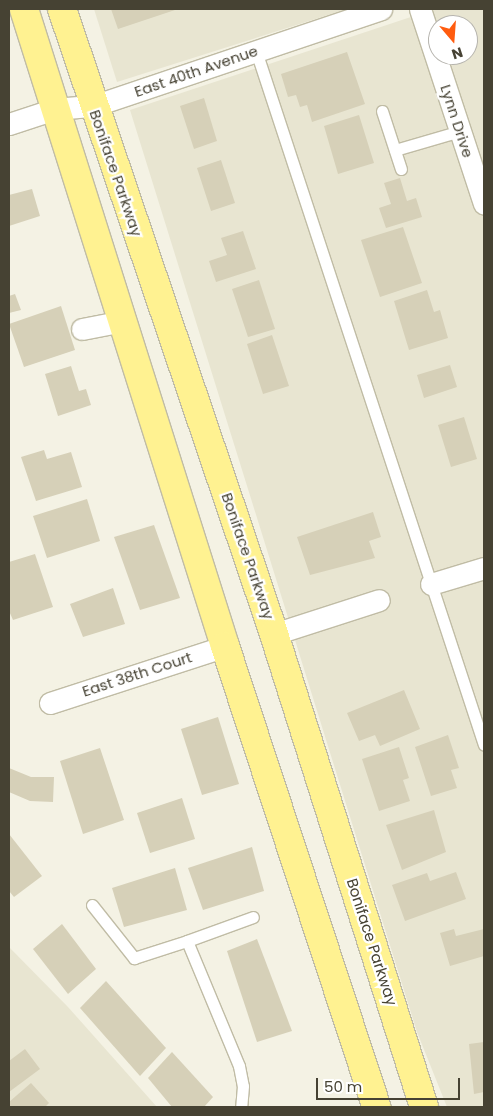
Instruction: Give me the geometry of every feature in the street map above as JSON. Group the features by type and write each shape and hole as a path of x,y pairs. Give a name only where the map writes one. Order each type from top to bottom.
{"main road":[{"path":"24,9 224,646 377,1107"},
{"name":"Boniface Parkway","path":"62,9 93,106 274,634 424,1107"}],"street":[{"name":"East 40th Avenue","path":"9,124 55,109 93,106 381,9"},
{"name":"Lynn Drive","path":"420,9 484,204"},
{"path":"82,329 122,321"},
{"path":"431,584 484,568"},
{"path":"274,634 378,600"},
{"name":"East 38th Court","path":"50,703 224,646"}],"lane":[{"path":"256,51 484,745"},
{"path":"382,110 401,169"},
{"path":"395,150 460,130"},
{"path":"92,905 134,958 253,917"},
{"path":"187,941 240,1066 243,1086 241,1107"}],"shaded area":[{"path":"94,9 347,9 117,82"},
{"path":"435,9 484,9 484,1107 447,1107 417,1032 130,110"},
{"path":"9,947 68,1007 157,1107 9,1107"}],"building":[{"path":"111,9 178,9 118,29"},
{"path":"347,52 365,104 312,122 307,105 300,107 296,95 288,97 281,74"},
{"path":"204,98 217,141 194,149 180,106"},
{"path":"359,115 374,163 338,174 324,126"},
{"path":"221,160 235,203 211,211 197,168"},
{"path":"400,178 407,201 416,198 422,217 386,228 379,208 391,204 384,183"},
{"path":"32,189 40,216 9,226 9,195"},
{"path":"403,227 422,283 380,297 361,240"},
{"path":"243,231 256,269 216,282 209,261 227,255 221,238"},
{"path":"259,280 275,329 248,337 232,289"},
{"path":"427,290 434,312 440,310 448,338 409,350 394,301"},
{"path":"15,294 21,310 9,313 9,296"},
{"path":"61,306 75,350 24,367 9,324"},
{"path":"272,335 289,386 263,394 247,344"},
{"path":"450,365 457,387 424,398 417,375"},
{"path":"71,366 79,391 86,389 91,405 58,416 45,374"},
{"path":"464,417 477,459 451,467 438,425"},
{"path":"44,450 47,459 71,452 82,487 36,501 21,457"},
{"path":"87,499 100,541 47,558 33,516"},
{"path":"373,512 381,537 369,541 375,558 310,575 297,537"},
{"path":"154,525 180,598 140,610 114,537"},
{"path":"35,554 53,607 13,620 9,611 9,562"},
{"path":"113,588 125,624 83,637 70,604"},
{"path":"404,690 420,729 380,746 375,735 359,741 347,713"},
{"path":"218,717 239,784 202,795 181,729"},
{"path":"448,735 459,768 451,770 457,788 431,796 415,747"},
{"path":"399,747 409,778 403,780 410,801 379,811 362,759"},
{"path":"100,748 124,820 83,834 60,761"},
{"path":"9,768 31,777 54,777 53,802 30,801 9,792"},
{"path":"182,798 195,839 150,853 137,813"},
{"path":"434,810 446,852 402,870 386,825"},
{"path":"9,834 42,876 14,897 9,891"},
{"path":"252,847 264,891 203,910 188,868"},
{"path":"175,868 187,910 124,927 112,888"},
{"path":"456,872 466,899 405,921 392,885 427,873 430,881"},
{"path":"62,924 96,969 68,994 33,949"},
{"path":"454,929 456,936 484,929 484,956 450,966 440,933"},
{"path":"257,939 292,1031 257,1042 227,951"},
{"path":"106,981 166,1048 140,1076 80,1008"},
{"path":"484,1042 484,1092 474,1094 469,1044"},
{"path":"25,1049 40,1069 9,1092 9,1061"},
{"path":"172,1052 213,1097 204,1107 172,1107 148,1078"},
{"path":"31,1083 49,1103 45,1107 9,1107 9,1102"}]}
